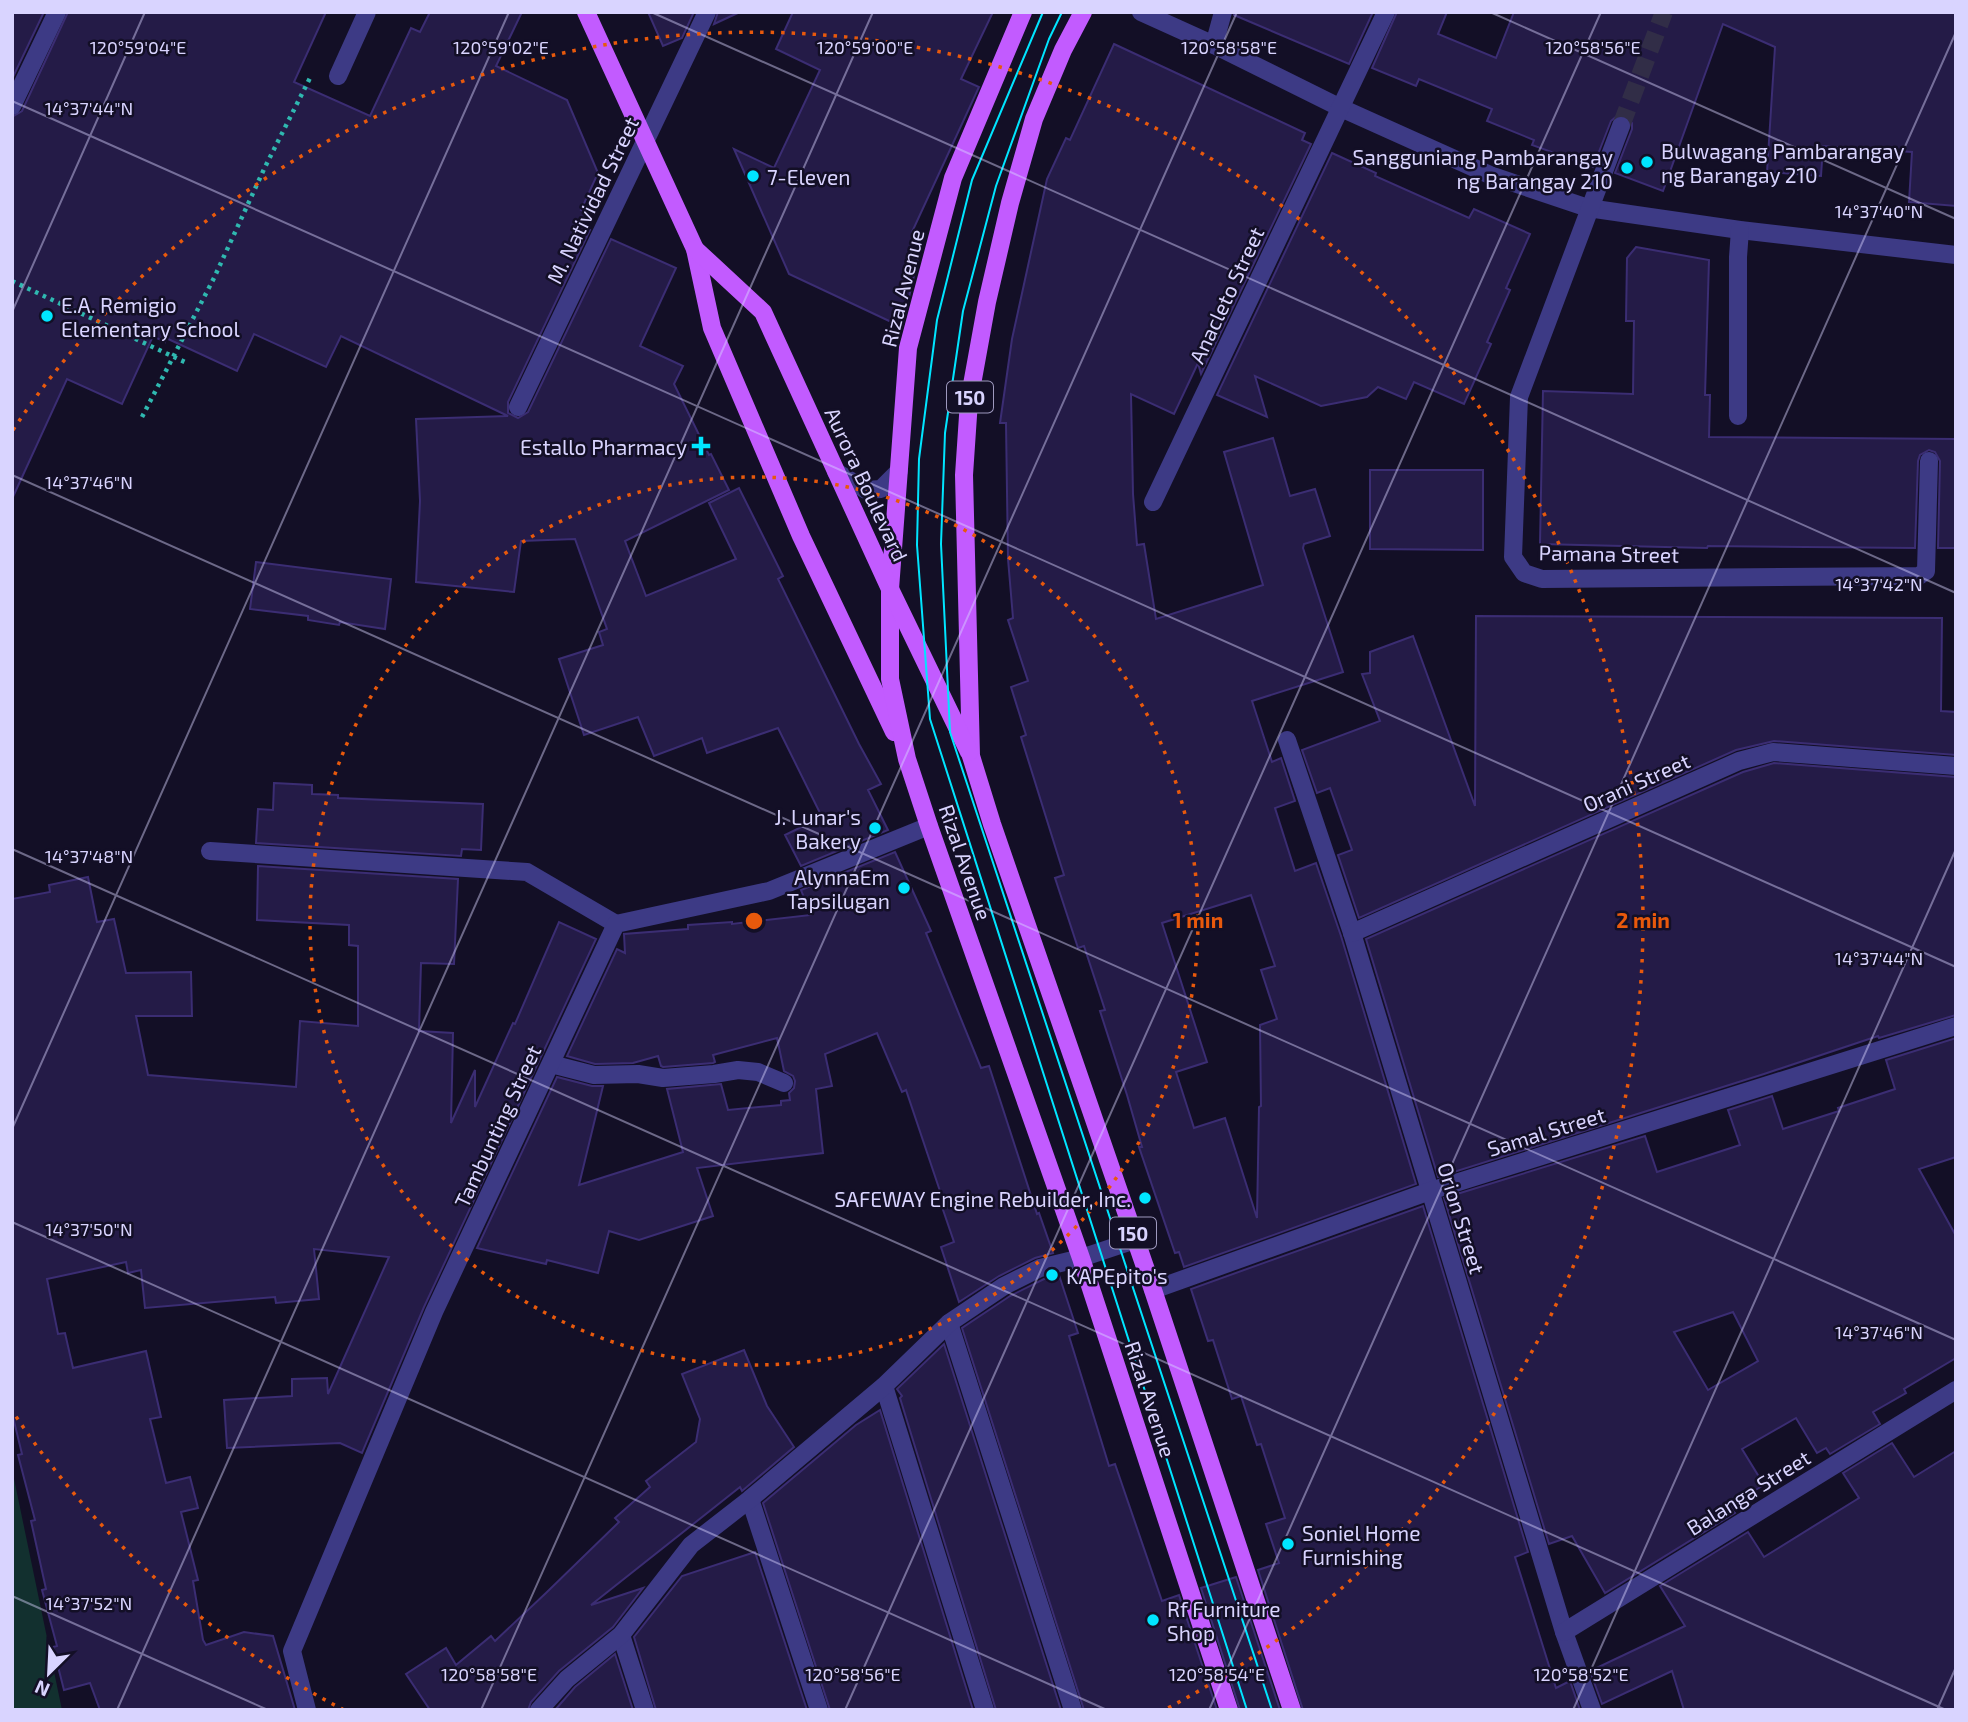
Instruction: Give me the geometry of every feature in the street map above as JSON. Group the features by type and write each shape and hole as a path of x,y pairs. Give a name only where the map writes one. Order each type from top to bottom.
{"main road":[{"name":"Aurora Boulevard","path":"586,12 695,250 712,328 802,536 907,759"},
{"name":"Rizal Avenue","path":"1023,12 953,178 908,348 890,589 890,679 907,759 1081,1258 1228,1710"},
{"name":"Rizal Avenue","path":"1083,12 1063,50 1034,119 1010,203 987,302 969,401 964,488 971,756 1153,1290 1292,1710"},
{"name":"Aurora Boulevard","path":"695,250 763,313 890,589 971,756"}],"street":[{"path":"12,106 57,12"},
{"path":"338,76 368,12"},
{"name":"M. Natividad Street","path":"518,407 707,12"},
{"path":"1141,12 1341,108 1490,175 1588,208 1740,230 1956,255"},
{"path":"1214,45 1223,12"},
{"name":"Anacleto Street","path":"1153,502 1386,12"},
{"name":"Pamana Street","path":"1621,126 1518,397 1513,557 1524,573 1542,579 1919,576 1926,571 1928,549 1929,461"},
{"path":"1738,416 1740,230"},
{"path":"836,472 866,490 881,489 899,471"},
{"name":"Orion Street","path":"1287,740 1352,933 1564,1632 1592,1710"},
{"name":"Orani Street","path":"1352,933 1739,761 1773,752 1956,766"},
{"path":"210,851 527,872 616,924 769,891 929,826"},
{"name":"Tambunting Street","path":"307,1710 292,1651 434,1312 616,924"},
{"name":"Samal Street","path":"1153,1290 1430,1191 1956,1026"},
{"path":"551,1064 594,1075 638,1074 663,1079 738,1070 758,1072 784,1083"},
{"path":"539,1710 567,1679 621,1635 691,1545 884,1386 949,1323 1004,1286 1040,1268 1135,1240"},
{"path":"949,1323 1073,1710"},
{"path":"884,1386 985,1710"},
{"name":"Balanga Street","path":"1564,1632 1956,1390"},
{"path":"750,1499 819,1710"},
{"path":"621,1635 645,1710"}],"path":[{"path":"142,417 214,278 265,167 315,68 338,76"},
{"path":"12,281 189,364"}],"green space":[{"path":"12,1469 62,1710 12,1710"}],"building":[{"path":"12,12 44,12 12,79"},
{"path":"68,12 326,12 294,82 370,116 411,28 420,32 430,12 522,12 496,66 567,100 598,173 581,210 586,213 581,225 590,230 508,402 508,413 518,418 528,412 611,239 676,268 640,346 683,366 674,384 729,490 625,541 646,596 736,559 709,503 739,488 783,576 778,579 881,784 868,790 888,830 801,866 785,835 822,817 778,728 707,753 702,738 654,756 638,717 584,735 559,659 603,645 599,632 607,629 575,539 521,541 514,592 416,582 420,501 416,419 508,416 341,336 326,367 254,334 237,371 166,338 165,342 153,336 122,404 67,379 12,499 12,117 22,111"},
{"path":"648,12 694,12 682,38 663,46"},
{"path":"718,12 740,12 714,24"},
{"path":"793,12 993,12 961,79 979,87 912,232 923,237 902,327 789,274 734,149 774,168 820,70 776,49"},
{"path":"1234,12 1373,12 1349,64 1234,15"},
{"path":"1397,12 1447,12 1438,34 1496,58 1514,12 1956,12 1956,206 1909,202 1912,152 1823,146 1821,176 1767,172 1775,47 1723,24 1663,191 1615,173 1632,129 1632,123 1626,116 1618,115 1611,121 1593,167 1532,145 1534,140 1487,121 1492,109 1419,79 1416,86 1372,68"},
{"path":"1114,44 1305,133 1302,140 1311,144 1201,374 1198,363 1174,414 1131,394 1137,545 1144,544 1156,619 1263,585 1224,452 1273,438 1290,496 1315,489 1330,536 1304,544 1303,548 1343,672 1252,701 1272,762 1281,758 1295,801 1275,808 1295,871 1316,863 1341,936 1416,1184 1184,1267 1179,1252 1175,1253 1139,1147 1142,1147 1100,1011 1105,1010 1084,946 1078,948 1055,878 1064,875 1021,737 1026,735 1011,687 1028,681 1008,620 1013,618 1008,559 1006,423 1000,423 1012,339 1047,179 1066,138 1070,140","holes":["1251,895 1275,966 1261,970 1277,1019 1260,1025 1261,1106 1257,1218 1225,1118 1194,1128 1176,1072 1207,1062 1162,923"]},
{"path":"1332,153 1376,173 1375,176 1469,218 1474,209 1530,234 1506,288 1510,290 1487,342 1491,344 1464,404 1414,382 1406,399 1378,387 1367,397 1321,406 1255,376 1267,417 1217,395"},
{"path":"1636,247 1709,260 1705,395 1710,395 1709,437 1956,439 1956,548 1938,548 1940,461 1935,452 1929,450 1920,455 1918,461 1915,548 1707,548 1540,544 1543,391 1633,394 1634,321 1626,321 1627,258"},
{"path":"1370,470 1483,470 1483,550 1370,549"},
{"path":"256,562 391,579 385,629 340,622 339,625 308,620 308,616 250,609"},
{"path":"1476,616 1942,618 1941,711 1956,712 1956,755 1774,741 1736,750 1359,918 1338,855 1352,850 1330,788 1317,793 1302,750 1380,721 1362,674 1370,673 1370,652 1413,636 1475,806"},
{"path":"1774,763 1956,777 1956,1015 1879,1038 1878,1036 1438,1177 1366,939 1743,772"},
{"path":"274,783 312,785 312,794 338,795 338,798 483,804 481,850 462,849 461,856 256,843 258,809 273,810"},
{"path":"895,852 931,931 926,933 981,1068 989,1066 1037,1214 1039,1213 1053,1253 1035,1258 999,1276 959,1302 941,1247 954,1242 941,1204 944,1203 906,1090 902,1092 877,1033 825,1054 832,1086 816,1089 823,1153 697,1168 713,1216 639,1240 609,1231 598,1273 547,1260 546,1264 477,1248 557,1077 592,1086 603,1086 579,1185 683,1152 667,1089 721,1084 728,1110 781,1105 781,1101 790,1100 789,1093 794,1088 795,1081 793,1076 784,1071 777,1038 713,1055 713,1063 663,1067 658,1056 633,1063 595,1064 567,1056 617,949 625,953 624,934 688,929 688,925 732,924 811,915 801,890"},
{"path":"258,866 458,879 454,964 421,963 419,1031 453,1033 451,1123 475,1070 475,1107 513,1023 515,1024 559,922 596,939 424,1307 362,1453 340,1443 227,1448 224,1400 292,1396 292,1379 327,1378 328,1394 389,1257 314,1249 319,1299 276,1303 275,1297 145,1308 141,1270 128,1273 126,1262 47,1279 58,1334 65,1333 73,1368 146,1351 161,1417 150,1419 166,1483 190,1477 198,1508 181,1512 198,1580 193,1581 203,1640 206,1645 244,1632 273,1636 295,1710 100,1710 90,1683 64,1690 53,1647 57,1646 42,1590 46,1589 31,1521 35,1520 18,1455 22,1454 12,1413 12,899 50,892 49,885 88,877 97,922 114,919 126,973 191,972 192,1016 136,1016 148,1075 296,1087 300,1021 358,1026 358,946 349,945 349,925 257,920"},
{"path":"1956,1038 1956,1157 1919,1169 1956,1236 1956,1358 1904,1389 1906,1393 1873,1412 1880,1424 1830,1454 1826,1448 1817,1453 1796,1418 1742,1449 1764,1485 1730,1505 1735,1513 1605,1593 1572,1536 1549,1544 1444,1198 1645,1136 1657,1172 1740,1145 1728,1110 1772,1096 1783,1129 1895,1089 1886,1060","holes":["1733,1312 1758,1361 1708,1390 1674,1332"]},
{"path":"1423,1206 1528,1552 1515,1557 1556,1688 1570,1681 1580,1710 1303,1710 1258,1570 1279,1563 1266,1524 1285,1518 1261,1444 1257,1445 1241,1396 1232,1399 1213,1340 1208,1341 1191,1289"},
{"path":"1059,1275 1078,1333 1069,1336 1109,1466 1115,1464 1162,1601 1179,1595 1217,1710 1084,1710 962,1328 1010,1296 1044,1279"},
{"path":"944,1344 1061,1710 996,1710 900,1398 902,1396 897,1389"},
{"path":"744,1350 767,1406 794,1447 742,1491 740,1487 591,1605 643,1588 613,1627 559,1671 531,1702 528,1710 430,1710 406,1674 446,1648 456,1665 491,1636 495,1641 547,1592 619,1522 615,1518 650,1487 646,1481 696,1442 700,1419 682,1374"},
{"path":"880,1410 973,1710 830,1710 763,1503 856,1425"},
{"path":"1892,1443 1914,1477 1956,1451 1956,1710 1684,1710 1672,1671 1602,1704 1590,1671 1685,1626 1660,1586 1748,1532 1764,1557 1859,1498 1843,1473"},
{"path":"755,1552 807,1710 656,1710 634,1637 682,1576"},
{"path":"1236,1577 1280,1710 1240,1710 1201,1588"},
{"path":"615,1654 633,1710 555,1710 575,1687"}],"tunnel":[{"path":"1621,126 1664,12"}],"tram line":[{"path":"1043,12 972,180 937,320 919,459 917,545 930,719 1247,1710"},
{"path":"1062,12 1049,39 996,186 963,311 945,433 941,544 950,732 1272,1710"}],"place":[{"name":"Bulwagang Pambarangay ng Barangay 210","path":"1647,162"},
{"name":"Sangguniang Pambarangay ng Barangay 210","path":"1627,168"},
{"name":"7-Eleven","path":"753,176"},
{"name":"E.A. Remigio Elementary School","path":"47,316"},
{"name":"Estallo Pharmacy","path":"701,446"},
{"name":"J. Lunar's Bakery","path":"875,828"},
{"name":"AlynnaEm Tapsilugan","path":"904,888"},
{"name":"SAFEWAY Engine Rebuilder, Inc.","path":"1145,1198"},
{"name":"KAPEpito's","path":"1052,1275"},
{"name":"Soniel Home Furnishing","path":"1288,1544"},
{"name":"Rf Furniture Shop","path":"1153,1620"}]}
